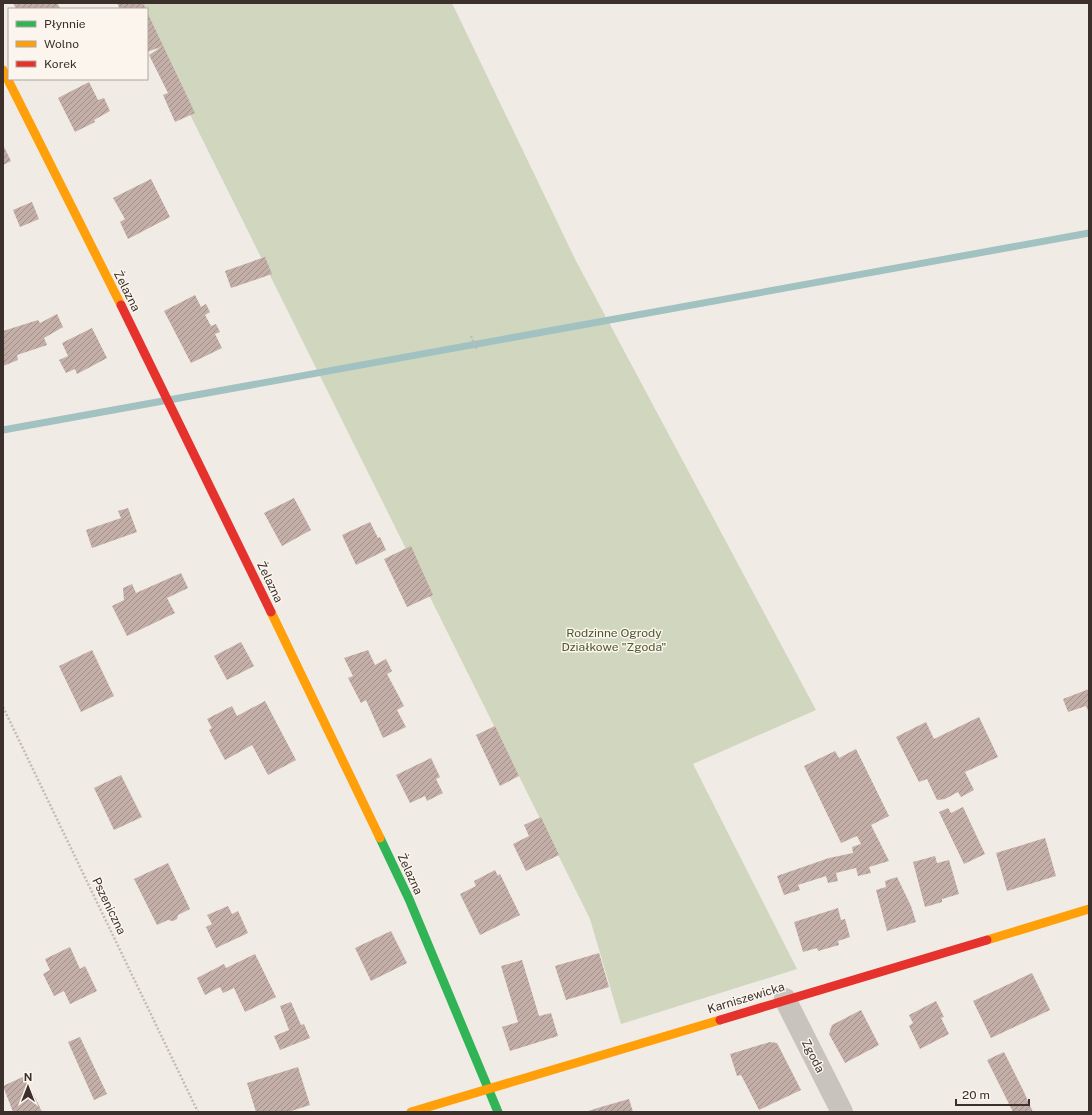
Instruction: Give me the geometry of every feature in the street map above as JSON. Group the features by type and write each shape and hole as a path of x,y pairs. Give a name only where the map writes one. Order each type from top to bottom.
{"street":[{"name":"Żelazna","path":"3,70 8,80"},
{"name":"Żelazna","path":"8,80 167,396 409,899 498,1112"},
{"name":"Karniszewicka","path":"411,1112 1089,909"},
{"name":"Zgoda","path":"785,999 842,1112"}],"path":[{"path":"471,336 477,350"},
{"name":"Pszeniczna","path":"3,707 198,1112"}],"green space":[{"name":"Rodzinne Ogrody Działkowe \"Zgoda\"","path":"135,3 452,3 576,261 816,710 693,764 797,969 621,1024 590,919 148,30 148,8 138,8"}],"building":[{"path":"13,3 57,3 60,8 16,8"},
{"path":"117,3 143,3 146,8 120,8"},
{"path":"148,14 195,113 175,122 163,95 168,93 149,55 163,46 148,52"},
{"path":"89,82 98,100 104,98 110,111 94,120 95,122 75,132 58,98"},
{"path":"4,147 11,161 3,165 3,148"},
{"path":"151,179 170,217 128,239 120,222 125,219 113,198"},
{"path":"32,202 39,219 20,227 13,210"},
{"path":"265,257 272,274 231,288 225,271"},
{"path":"195,295 201,307 206,304 210,312 205,315 211,326 216,324 220,332 215,334 222,348 191,363 164,311"},
{"path":"57,314 63,327 44,338 47,345 17,355 18,360 3,366 3,331 38,320 40,323"},
{"path":"92,328 107,358 77,374 75,369 66,373 59,360 68,356 62,343"},
{"path":"294,498 311,530 282,546 264,513"},
{"path":"128,508 137,532 92,548 86,530 121,518 118,511"},
{"path":"370,522 378,538 380,537 386,550 356,565 342,535"},
{"path":"411,546 433,595 407,607 384,559"},
{"path":"181,573 188,588 167,598 175,613 127,636 112,606 124,600 123,588 132,584 136,593"},
{"path":"241,642 254,666 227,680 214,656"},
{"path":"92,650 114,696 81,712 59,666"},
{"path":"368,650 375,665 386,659 392,671 387,674 404,706 397,710 406,727 383,738 366,700 361,703 348,678 353,676 344,658"},
{"path":"1089,689 1089,713 1086,706 1068,712 1063,699"},
{"path":"265,701 296,760 268,775 252,745 225,760 209,730 212,728 207,719 232,706 237,716"},
{"path":"979,717 998,757 965,772 974,790 961,797 958,792 945,799 937,800 927,779 919,782 896,737 926,722 934,739"},
{"path":"495,726 519,776 500,786 476,735"},
{"path":"856,749 889,816 871,825 889,861 869,867 871,873 858,876 856,868 836,873 838,881 828,883 826,876 798,885 800,890 784,895 777,876 829,858 853,853 852,847 861,844 857,836 841,843 804,766 835,751 839,758"},
{"path":"431,758 440,777 436,779 443,793 427,801 425,796 410,803 396,775"},
{"path":"121,775 142,817 114,830 94,788"},
{"path":"963,807 985,854 964,864 939,812 948,808 951,813"},
{"path":"541,817 559,855 526,871 513,844 529,836 524,825"},
{"path":"1045,838 1056,876 1007,891 996,853"},
{"path":"935,856 937,863 949,860 959,894 942,899 942,902 925,907 913,862"},
{"path":"168,863 190,909 178,915 177,919 173,921 168,920 157,925 134,879"},
{"path":"495,870 498,876 500,874 520,915 480,935 460,894 476,886 474,881"},
{"path":"897,877 911,906 916,922 887,931 876,890 886,887 885,881"},
{"path":"228,906 232,914 238,911 248,933 216,948 206,927 212,924 207,915"},
{"path":"838,908 841,920 845,919 850,937 838,941 839,945 818,951 817,948 803,952 794,922"},
{"path":"391,931 407,963 371,981 355,948"},
{"path":"70,947 80,969 85,966 97,991 70,1004 64,991 54,996 43,974 50,970 45,959"},
{"path":"599,953 609,987 566,1000 555,966"},
{"path":"255,954 276,997 245,1012 234,988 223,993 220,987 205,995 197,978 224,964 226,968"},
{"path":"522,960 539,1016 551,1013 558,1036 510,1051 502,1027 518,1022 501,966"},
{"path":"1032,973 1050,1010 991,1038 973,1001"},
{"path":"936,1001 944,1017 941,1018 949,1034 920,1049 909,1026 913,1023 909,1015"},
{"path":"291,1002 301,1025 304,1024 310,1038 280,1050 274,1036 289,1030 280,1006"},
{"path":"861,1010 879,1045 845,1063 829,1034 832,1025"},
{"path":"80,1037 107,1094 94,1100 68,1042"},
{"path":"770,1042 777,1043 801,1090 759,1110 741,1075 737,1076 730,1054"},
{"path":"1004,1052 1033,1112 1013,1112 987,1060"},
{"path":"298,1067 310,1105 288,1112 256,1112 247,1083"},
{"path":"25,1076 42,1112 13,1112 3,1086"},
{"path":"629,1099 633,1112 585,1112 601,1107"}],"waterway":[{"path":"3,430 1089,233"}],"traffic: fast":[{"path":"380,838 409,899 498,1112"}],"traffic: slow":[{"path":"3,70 8,80"},
{"path":"8,80 121,305"},
{"path":"271,612 380,838"},
{"path":"987,940 1089,909"},
{"path":"411,1112 720,1020"}],"traffic: jam":[{"path":"121,305 271,612"},
{"path":"720,1020 987,940"}]}
